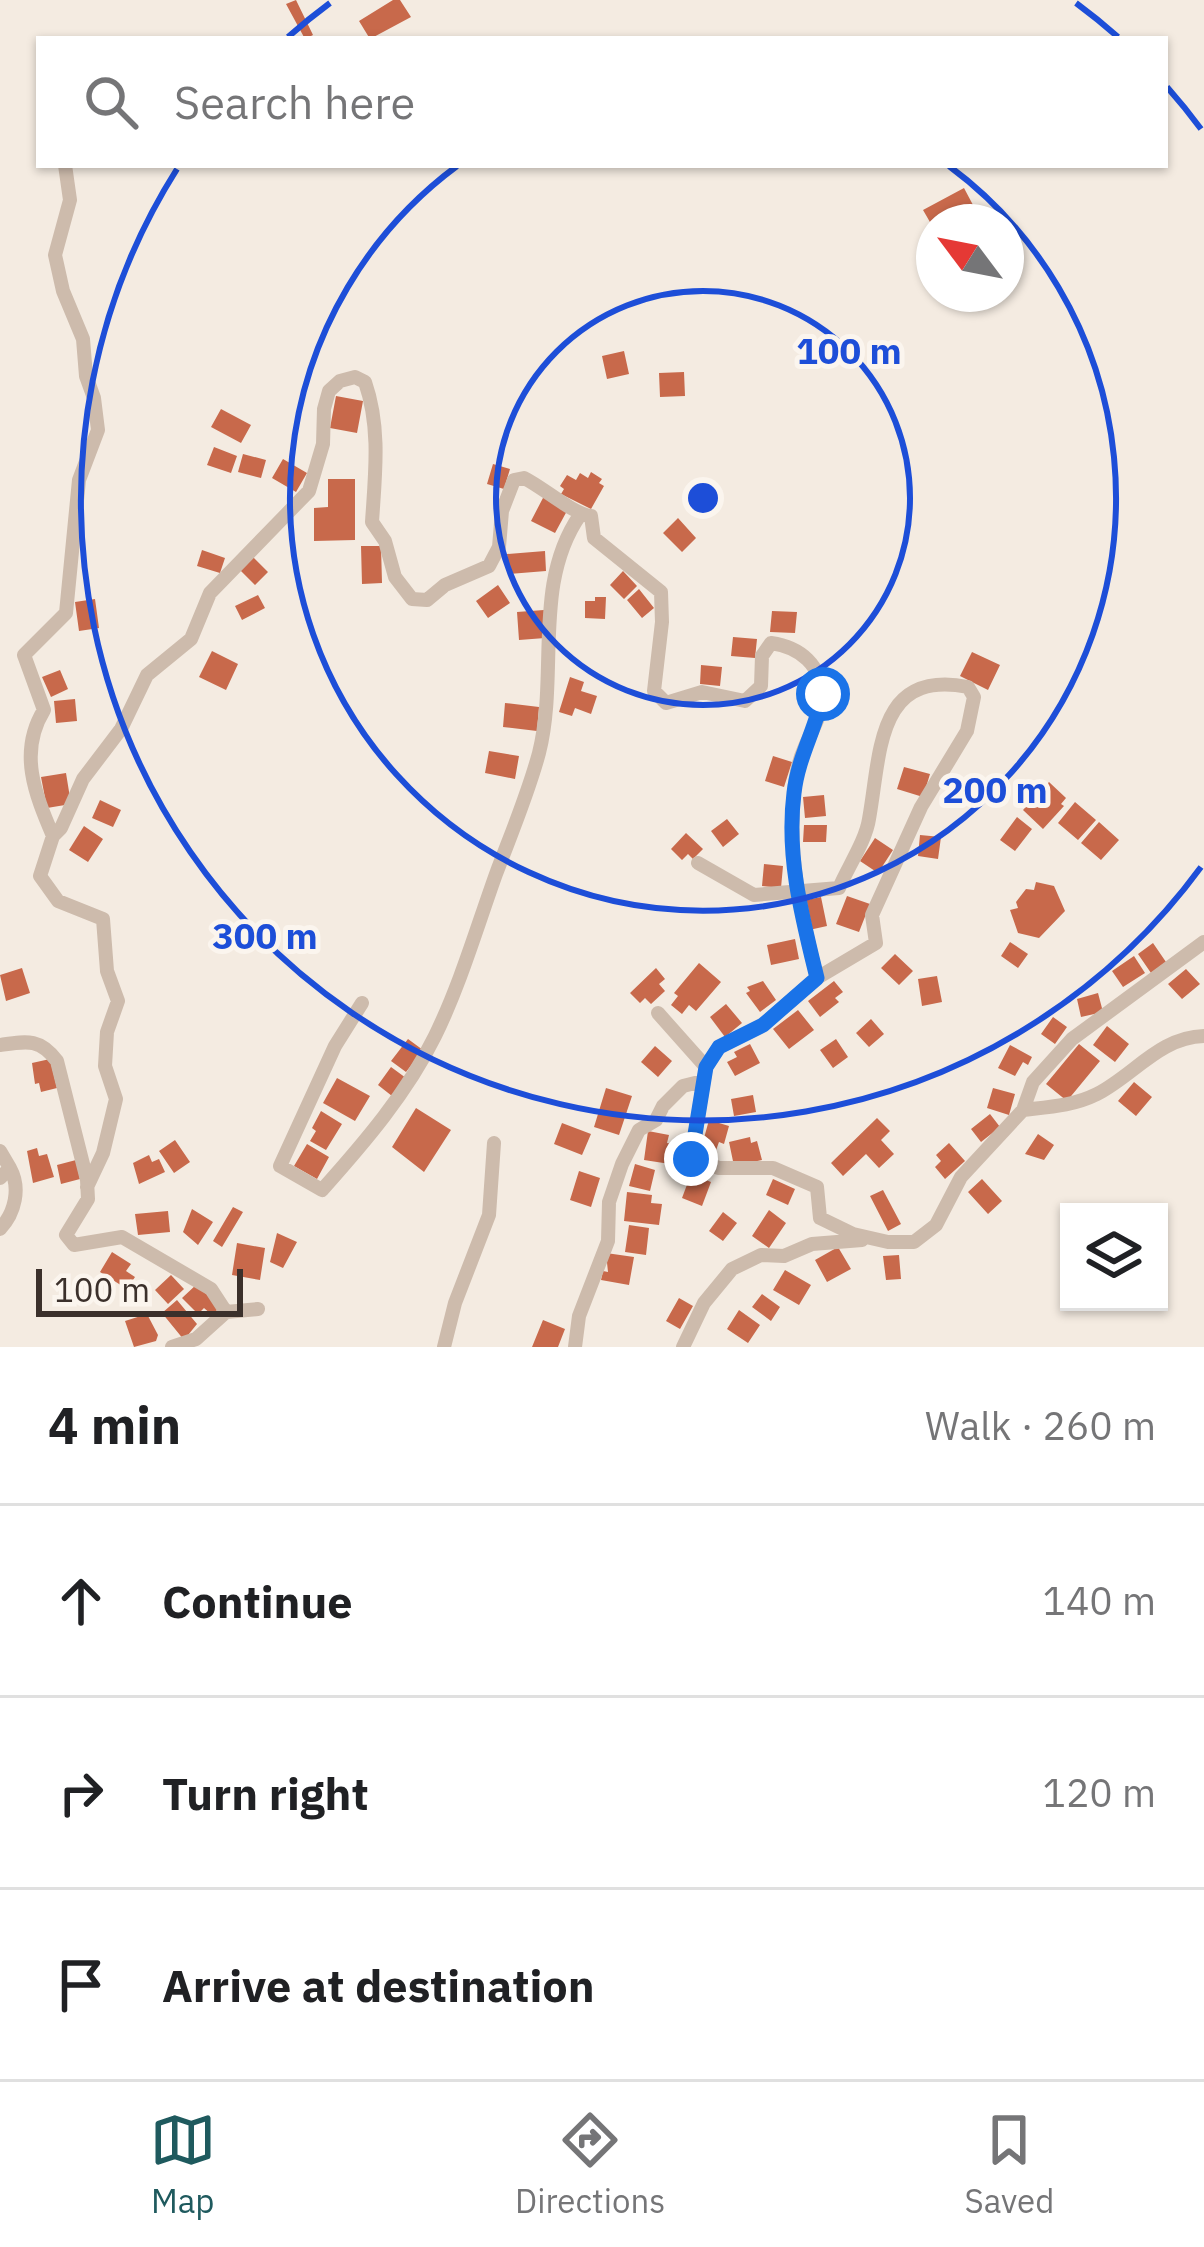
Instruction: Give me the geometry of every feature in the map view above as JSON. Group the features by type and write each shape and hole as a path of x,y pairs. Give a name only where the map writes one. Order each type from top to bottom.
{"street":[{"path":"53,836 30,780 34,726 44,710 24,655 66,613 79,480 98,430 83,340 55,255 70,200 65,168"},
{"path":"87,1187 103,1154 116,1099 105,1066 107,1032 118,1001 107,971 103,920 58,901 40,876 53,836 83,779 121,729 147,675 190,639 210,593 309,491 323,444 329,391 340,380 355,377 365,382 373,404 379,468 372,522 385,541 395,577 412,599 427,600 445,585 489,566 499,547 502,511 514,480 524,478 580,515 591,516 594,538 661,592 654,691 667,703 702,692 745,701 761,686 762,656 771,643 792,646 812,662 823,694 817,725 802,752 793,796 795,889 817,978"},
{"path":"362,1004 335,1046 280,1166 322,1190 372,1135 435,1036 539,752 548,692 550,588 564,538 580,515"},
{"path":"698,863 754,895 839,888 869,822 888,717 911,690 943,682 968,687 974,697 967,731 921,807 872,915 876,943 817,978 763,1025 719,1047 704,1074 691,1159 719,1168 773,1168 818,1187 820,1218 876,1239"},
{"path":"683,1347 704,1303 732,1269 761,1255 784,1256 812,1244 876,1239 914,1242 936,1226 961,1177 1023,1110 1034,1082 1072,1039 1204,942"},
{"path":"658,1013 704,1074"},
{"path":"1023,1110 1076,1104 1187,1036 1204,1036"},
{"path":"0,1045 33,1040 57,1061 87,1187 88,1199 66,1235 74,1245 122,1237 211,1289 226,1312"},
{"path":"575,1347 579,1316 608,1241 609,1202 622,1164 639,1130 656,1120 683,1086 704,1074"},
{"path":"444,1347 455,1303 489,1215 494,1143"},
{"path":"0,1151 5,1173 16,1179 12,1213 0,1229"},
{"path":"172,1347 196,1339 226,1312 258,1309"}],"building":[{"path":"296,0 313,35 303,36 286,4"},
{"path":"393,0 400,0 411,17 376,36 368,36 359,21"},
{"path":"964,188 972,204 934,204"},
{"path":"624,351 629,374 607,379 602,356"},
{"path":"684,372 685,396 660,397 659,373"},
{"path":"336,396 363,401 357,433 330,428"},
{"path":"221,409 251,425 241,443 211,427"},
{"path":"214,447 237,456 231,473 207,465"},
{"path":"243,454 266,460 261,478 238,472"},
{"path":"283,459 307,473 296,492 272,478"},
{"path":"493,464 510,469 504,489 487,484"},
{"path":"591,472 604,486 591,509 561,494 567,475 576,480 580,473 588,478"},
{"path":"328,479 355,479 355,540 314,541 314,508 328,507"},
{"path":"544,496 568,509 555,533 531,521"},
{"path":"678,518 696,538 682,552 663,533"},
{"path":"361,546 381,546 382,583 362,584"},
{"path":"202,550 225,558 220,573 197,566"},
{"path":"545,551 546,571 509,574 507,554"},
{"path":"253,557 268,572 255,585 240,570"},
{"path":"623,571 637,586 624,599 610,585"},
{"path":"498,585 510,603 488,618 476,601"},
{"path":"639,589 654,608 642,618 627,600"},
{"path":"258,595 265,608 242,620 235,606"},
{"path":"595,597 606,597 605,619 585,618 585,601 595,601"},
{"path":"95,599 99,628 79,631 75,602"},
{"path":"544,610 545,638 519,640 517,612"},
{"path":"772,611 797,612 795,633 770,632"},
{"path":"733,637 757,639 755,658 731,656"},
{"path":"212,651 238,664 226,690 199,677"},
{"path":"972,652 1000,665 988,690 960,676"},
{"path":"701,665 722,667 720,686 700,684"},
{"path":"60,670 68,689 51,697 42,677"},
{"path":"570,677 584,682 581,691 597,696 591,714 575,708 572,716 559,712"},
{"path":"75,699 77,721 56,723 54,701"},
{"path":"505,703 539,707 537,731 503,727"},
{"path":"489,751 519,756 515,779 485,773"},
{"path":"773,756 792,762 784,787 765,781"},
{"path":"904,767 930,774 923,797 897,789"},
{"path":"66,773 71,804 47,808 41,777"},
{"path":"955,777 978,784 972,802 948,795"},
{"path":"1049,782 1066,798 1043,829 1023,810"},
{"path":"824,795 826,816 805,818 803,797"},
{"path":"100,800 121,810 113,827 92,818"},
{"path":"1075,802 1096,820 1078,840 1058,823"},
{"path":"1017,817 1032,829 1015,851 1000,840"},
{"path":"727,819 739,834 723,847 711,831"},
{"path":"1099,822 1119,840 1101,860 1081,843"},
{"path":"804,825 827,825 826,842 803,842"},
{"path":"84,826 103,839 88,862 69,850"},
{"path":"686,833 703,849 693,859 688,854 682,860 671,849"},
{"path":"920,835 941,837 938,859 918,856"},
{"path":"875,838 893,850 878,873 860,861"},
{"path":"764,864 783,866 781,888 762,886"},
{"path":"1036,882 1054,886 1065,911 1039,938 1018,933 1010,910 1018,908 1016,902 1026,889 1034,890"},
{"path":"847,896 870,904 859,932 836,924"},
{"path":"821,897 827,926 809,930 802,901"},
{"path":"795,939 799,959 771,965 767,945"},
{"path":"1010,942 1028,954 1018,968 1001,956"},
{"path":"1153,943 1166,962 1151,973 1138,954"},
{"path":"895,954 913,971 899,985 881,968"},
{"path":"1134,956 1145,973 1123,987 1112,971"},
{"path":"699,963 721,982 696,1011 689,1005 682,1014 671,1005 678,996 674,993"},
{"path":"22,968 30,993 6,1001 0,975"},
{"path":"656,968 665,979 659,984 665,991 651,1004 645,998 640,1003 630,993"},
{"path":"1186,969 1200,984 1182,999 1168,984"},
{"path":"937,976 942,1002 922,1006 918,979"},
{"path":"763,981 776,1000 760,1012 746,993 750,991 747,987"},
{"path":"834,981 843,992 835,998 839,1002 820,1017 808,1001"},
{"path":"1098,993 1103,1012 1081,1017 1077,999"},
{"path":"726,1004 742,1023 725,1037 710,1017"},
{"path":"798,1010 814,1030 789,1049 773,1029"},
{"path":"1053,1017 1067,1027 1055,1044 1041,1034"},
{"path":"871,1019 884,1034 869,1047 856,1033"},
{"path":"1107,1026 1129,1044 1115,1062 1093,1045"},
{"path":"408,1039 423,1050 406,1072 391,1061"},
{"path":"836,1039 848,1057 833,1068 820,1050"},
{"path":"750,1044 760,1063 735,1076 727,1062"},
{"path":"1079,1044 1100,1061 1067,1101 1046,1084"},
{"path":"1010,1045 1032,1057 1015,1076 998,1068"},
{"path":"655,1046 672,1061 658,1077 641,1062"},
{"path":"50,1059 57,1088 41,1092 32,1063"},
{"path":"391,1067 406,1078 392,1096 378,1085"},
{"path":"337,1078 370,1096 355,1121 323,1103"},
{"path":"1134,1082 1152,1097 1136,1116 1118,1101"},
{"path":"606,1088 632,1096 619,1135 594,1127"},
{"path":"993,1088 1015,1094 1009,1115 987,1108"},
{"path":"753,1095 756,1112 734,1116 731,1099"},
{"path":"416,1108 451,1130 424,1172 392,1147"},
{"path":"321,1111 342,1124 326,1150 310,1141"},
{"path":"990,1114 1000,1127 981,1142 971,1129"},
{"path":"877,1118 890,1131 881,1140 894,1154 879,1168 866,1154 843,1176 831,1163"},
{"path":"709,1120 729,1126 724,1144 719,1142 715,1153 701,1149"},
{"path":"562,1123 591,1134 582,1155 554,1144"},
{"path":"648,1131 669,1135 667,1143 673,1144 670,1164 644,1160"},
{"path":"1038,1134 1054,1145 1044,1160 1025,1154"},
{"path":"750,1137 751,1143 757,1141 762,1160 734,1166 729,1142"},
{"path":"175,1140 190,1162 174,1173 159,1151"},
{"path":"949,1143 965,1161 945,1179 935,1167 941,1161 936,1155"},
{"path":"307,1144 329,1157 317,1179 294,1166"},
{"path":"37,1148 39,1156 47,1154 54,1177 33,1183 27,1151"},
{"path":"149,1155 152,1162 159,1159 165,1172 139,1184 133,1163"},
{"path":"76,1160 80,1179 61,1184 57,1165"},
{"path":"635,1164 655,1170 650,1191 629,1186"},
{"path":"579,1171 600,1178 591,1207 570,1200"},
{"path":"691,1174 711,1182 702,1206 682,1198"},
{"path":"773,1179 795,1189 788,1205 766,1195"},
{"path":"982,1179 1002,1201 988,1214 968,1192"},
{"path":"883,1190 901,1224 888,1231 870,1196"},
{"path":"627,1192 652,1195 651,1203 662,1204 659,1225 624,1221"},
{"path":"233,1207 243,1212 222,1247 213,1241"},
{"path":"192,1209 213,1222 198,1245 183,1232"},
{"path":"769,1210 786,1223 769,1248 752,1236"},
{"path":"168,1211 170,1232 138,1235 135,1214"},
{"path":"723,1212 737,1223 723,1241 709,1231"},
{"path":"629,1225 649,1228 646,1255 625,1252"},
{"path":"277,1233 297,1242 283,1268 270,1262"},
{"path":"237,1243 265,1248 260,1280 232,1275"},
{"path":"838,1247 851,1269 827,1282 815,1260"},
{"path":"112,1252 131,1264 126,1271 135,1277 127,1289 100,1272"},
{"path":"606,1253 634,1257 629,1285 601,1280 603,1271 608,1272"},
{"path":"899,1255 901,1279 886,1280 883,1256"},
{"path":"785,1270 811,1285 799,1305 773,1290"},
{"path":"171,1275 184,1289 168,1304 155,1290"},
{"path":"197,1284 219,1308 212,1315 204,1308 198,1314 182,1298"},
{"path":"762,1294 780,1307 771,1321 752,1307"},
{"path":"679,1298 693,1306 680,1329 666,1321"},
{"path":"177,1300 197,1324 184,1340 162,1313"},
{"path":"739,1310 760,1325 748,1343 727,1329"},
{"path":"147,1314 158,1335 156,1341 134,1347 125,1321"},
{"path":"543,1320 565,1329 558,1347 532,1347"}],"route":[{"path":"691,1159 706,1067 719,1047 763,1025 817,978 795,889 793,796 802,752 817,725 823,694"}]}
